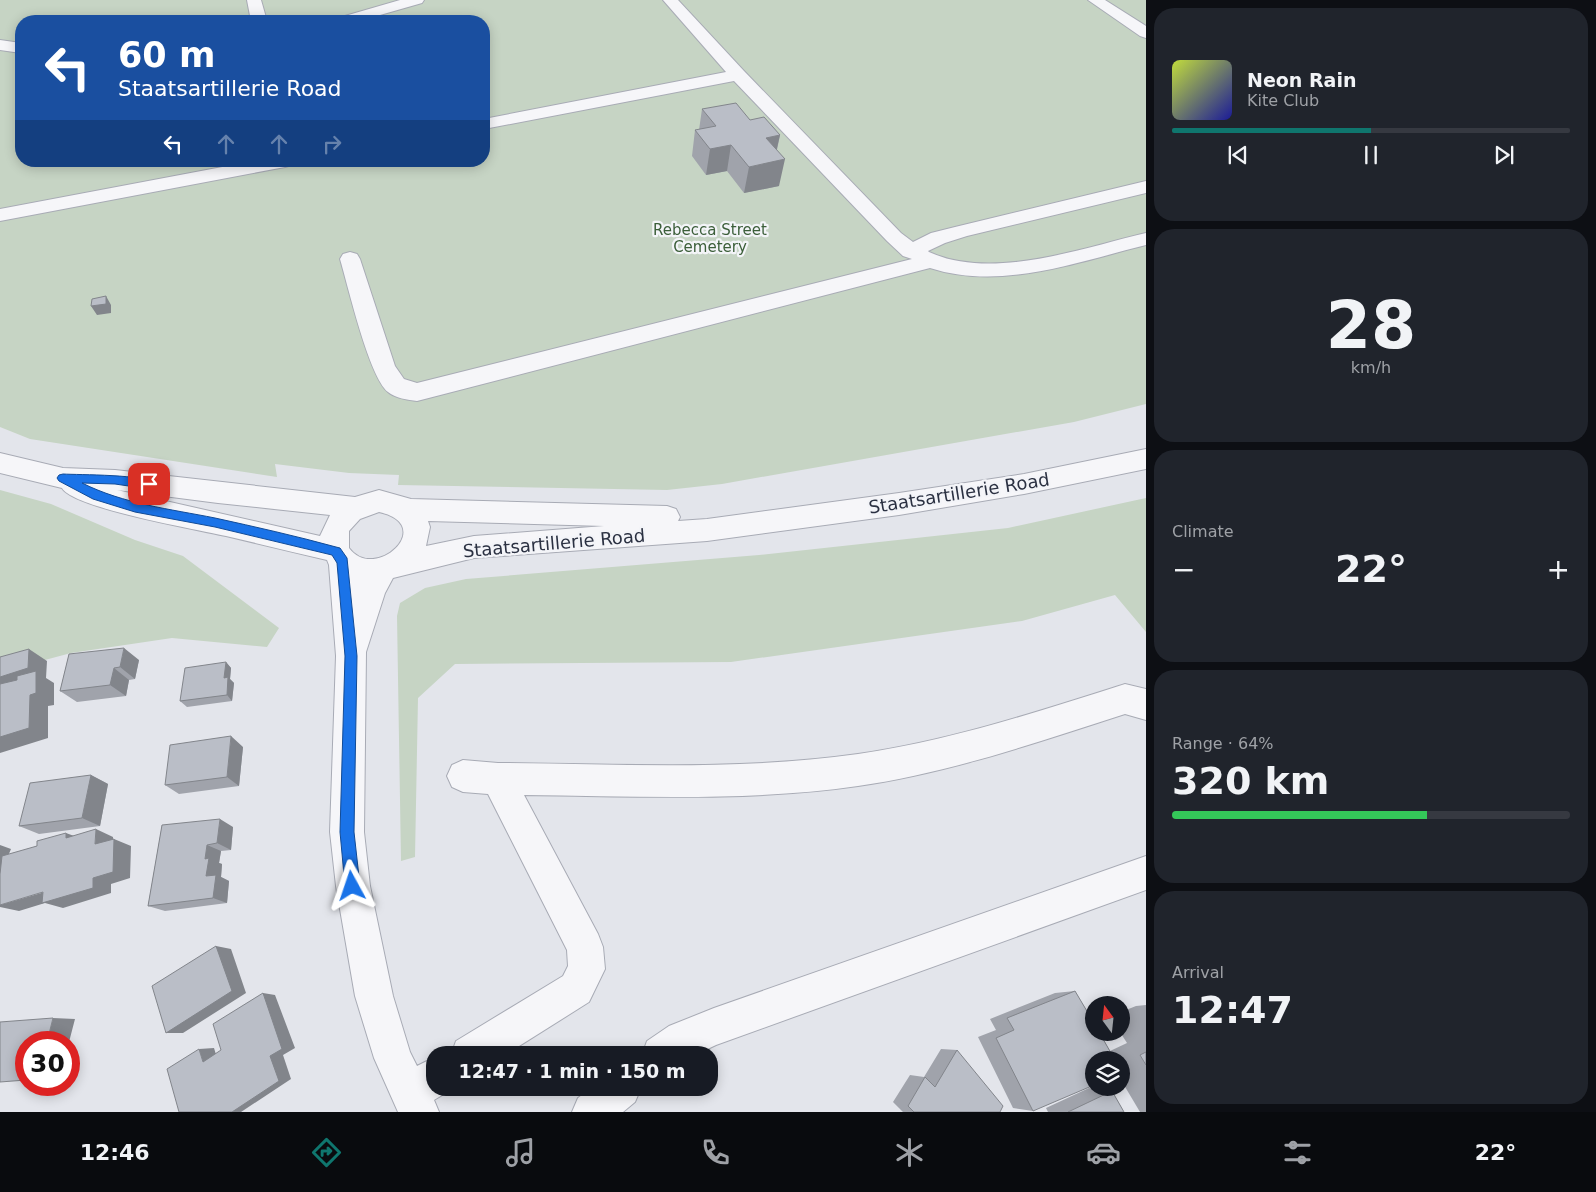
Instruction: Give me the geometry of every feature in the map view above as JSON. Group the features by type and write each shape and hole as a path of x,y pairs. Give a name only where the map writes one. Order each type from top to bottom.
{"street":[{"path":"254,0 258,15"},
{"path":"364,15 416,0"},
{"path":"670,0 813,154 910,251 954,268 996,270 1050,261 1146,239"},
{"path":"1095,0 1146,33"},
{"path":"0,45 15,47"},
{"path":"490,123 738,75"},
{"path":"0,215 253,167"},
{"path":"910,251 938,238 962,231 1146,187"},
{"path":"350,259 390,381 402,390 417,392 932,261"},
{"name":"Staatsartillerie Road","path":"390,566 474,548 707,530 899,504 1015,485 1146,459"},
{"path":"0,463 63,478 115,480 355,508"},
{"path":"63,478 97,496 135,508 215,523 339,556 354,568 368,570 390,566"},
{"path":"351,656 371,592 390,566 412,550 418,533 417,524 408,510 395,503 379,501 355,508 348,513 336,528 334,536 339,556 351,656 347,832 352,886 374,996 393,1058 421,1094"},
{"name":"Staatsartillerie Road","path":"408,510 771,520"},
{"path":"463,776 498,779 769,779 859,770 989,742 1125,699 1142,702 1146,705"},
{"path":"484,1046 576,989 587,969 585,947 498,779"},
{"path":"674,1046 683,1040 714,1027 1146,873"},
{"path":"592,1112 611,1096"}],"green space":[{"name":"Rebecca Street Cemetery","path":"0,0 1146,0 1146,404 1074,422 722,484 667,490 398,485 399,475 349,473 275,464 277,477 30,439 0,427"},
{"path":"0,490 51,504 135,540 183,556 279,628 267,647 172,638 71,653 0,672"},
{"path":"1146,498 1146,632 1115,595 1022,621 731,662 455,664 418,698 415,857 401,861 397,616 400,603 425,588 466,579 759,555 1008,528"}],"building":[{"path":"736,103 750,120 764,117 780,135 766,138 785,159 749,167 731,145 710,149 695,130 716,126 702,109"},
{"path":"106,296 106,304 91,306 92,299"},
{"path":"124,648 120,667 114,668 110,685 60,691 69,654"},
{"path":"29,649 28,668 0,677 0,657"},
{"path":"226,662 224,678 228,677 227,695 180,701 185,668"},
{"path":"36,671 36,693 30,695 29,728 0,737 0,684 17,680 17,676"},
{"path":"231,736 227,777 165,785 170,745"},
{"path":"91,775 82,818 19,826 30,783"},
{"path":"220,819 217,843 207,845 205,859 209,858 206,876 216,875 213,898 148,906 162,825"},
{"path":"96,829 95,844 114,839 113,872 93,878 93,888 42,903 43,892 0,905 2,856 37,846 37,841 66,833 66,838"},
{"path":"216,946 232,991 166,1033 152,986"},
{"path":"1075,991 1085,1008 1085,1041 1104,1041 1110,1051 1085,1051 1085,1089 1033,1111 996,1038 1014,1030 1007,1018"},
{"path":"263,993 282,1049 270,1056 279,1081 232,1112 179,1112 167,1069 199,1049 203,1062 221,1050 213,1024"},
{"path":"53,1018 50,1031 15,1031 15,1081 0,1082 0,1022"},
{"path":"957,1050 1003,1106 1000,1112 914,1112 908,1106 925,1077 935,1087"},
{"path":"1146,1052 1146,1065 1140,1055"},
{"path":"1102,1096 1115,1096 1124,1112 1068,1112"}],"route":[{"path":"149,484 115,480 63,478 97,496 135,508 215,523 336,551 343,561 351,656 347,832 352,886"}]}
